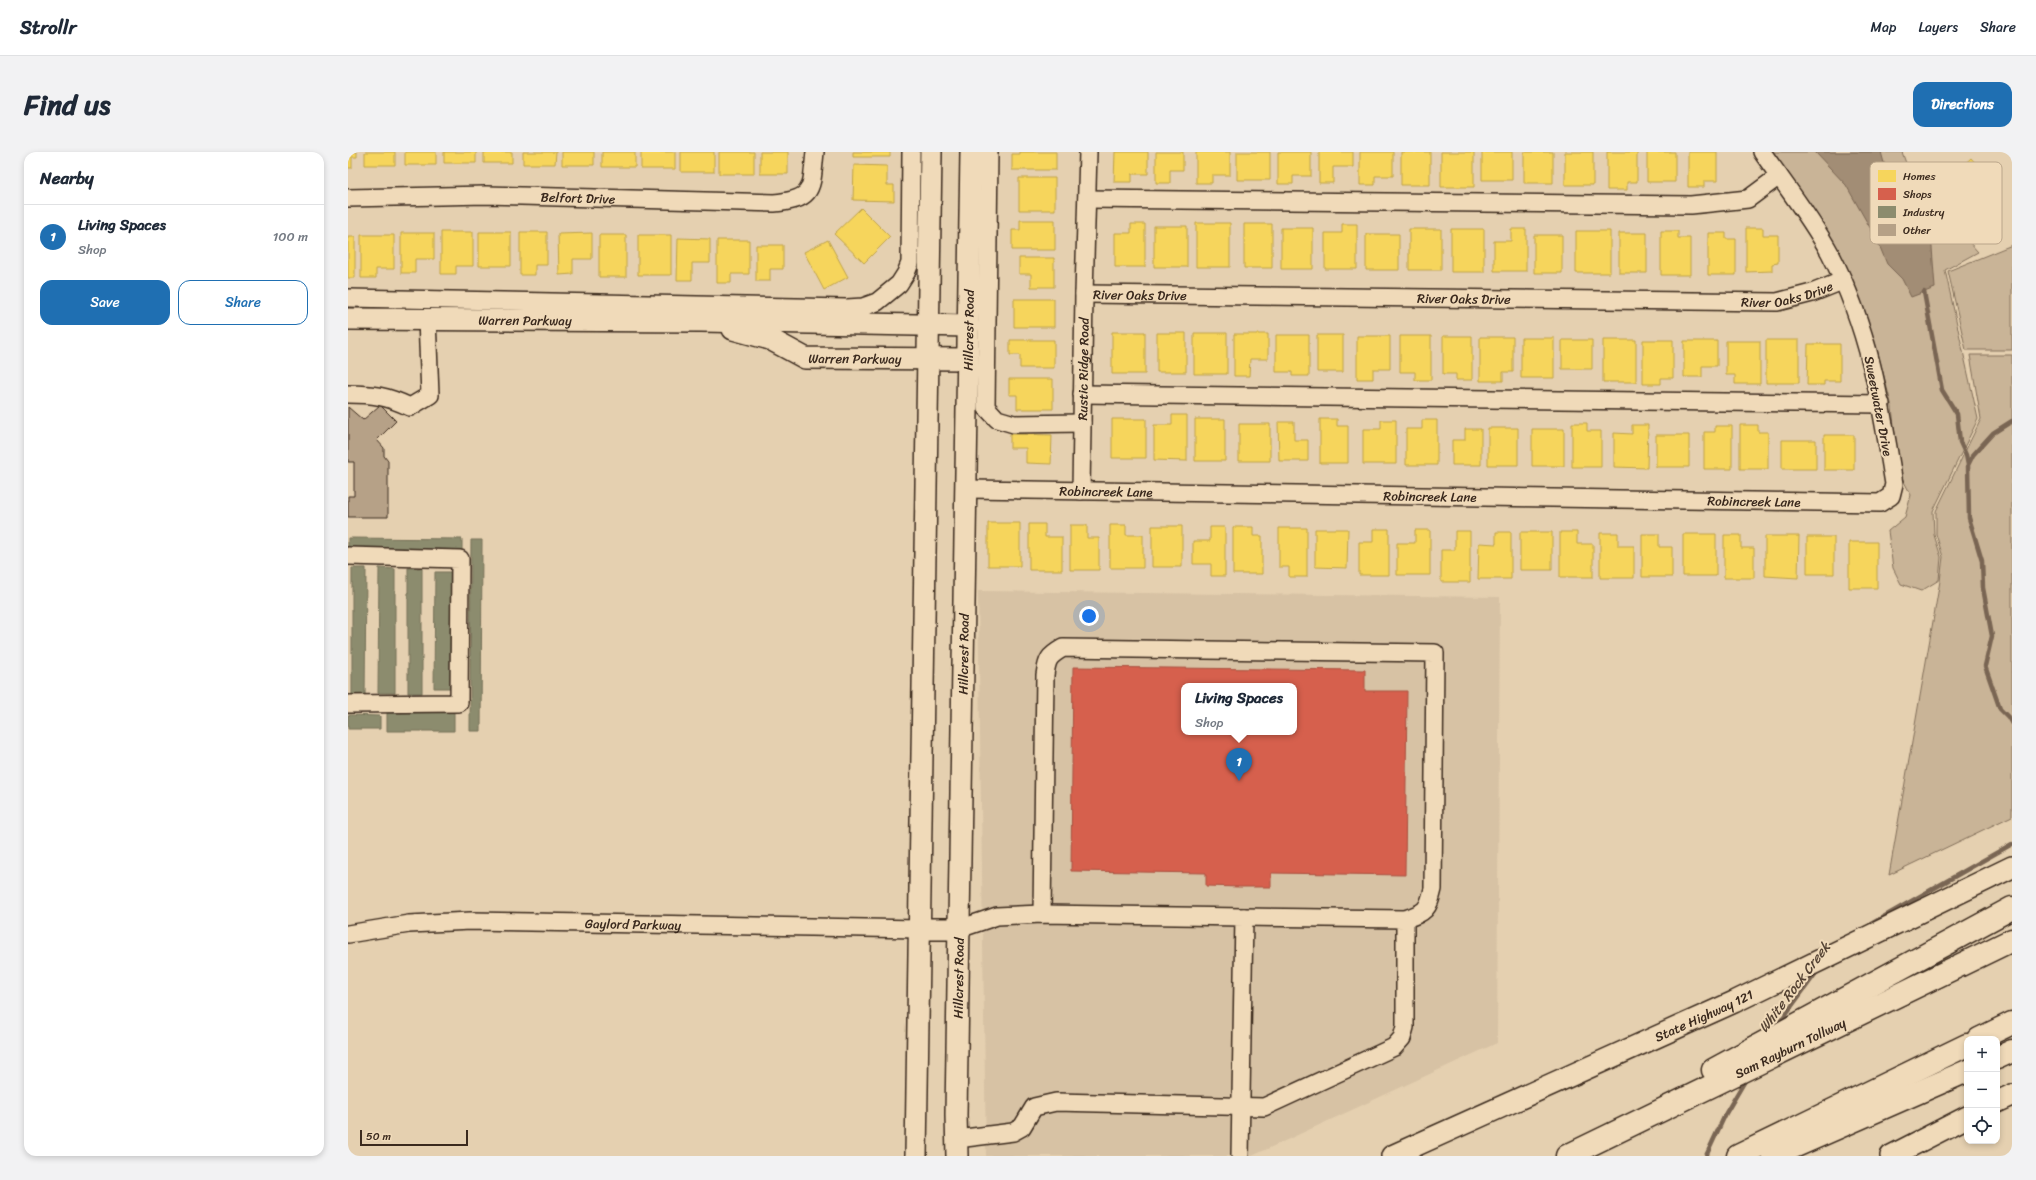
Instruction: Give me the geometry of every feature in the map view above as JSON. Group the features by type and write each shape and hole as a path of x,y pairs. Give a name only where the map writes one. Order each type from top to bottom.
{"highway":[{"path":"1633,1124 1719,1066 2012,908"},
{"name":"Sam Rayburn Tollway","path":"1567,1156 2012,940"},
{"path":"1985,1036 2012,1023"},
{"path":"1738,1156 1964,1046"},
{"path":"2000,1057 2012,1052"},
{"path":"1773,1156 1965,1072"}],"main road":[{"path":"916,1156 930,152"},
{"name":"Hillcrest Road","path":"957,1148 971,152"},
{"name":"Warren Parkway","path":"348,319 701,321 969,326"},
{"name":"Warren Parkway","path":"701,321 770,339 805,358 968,359"},
{"name":"State Highway 121","path":"1392,1156 1734,1002 2012,867"},
{"path":"919,928 959,929"},
{"path":"2000,1101 2012,1095"},
{"path":"1891,1156 1964,1119"}],"street":[{"name":"Belfort Drive","path":"348,198 486,195 774,203 792,201 805,194 812,187 814,152"},
{"path":"348,298 839,308 863,307 877,302 899,284 910,263 911,152"},
{"path":"989,152 986,406 997,419 1014,424 1082,423"},
{"name":"Rustic Ridge Road","path":"1081,491 1088,152"},
{"name":"Sweetwater Drive","path":"1762,152 1818,233 1830,254 1856,314 1871,360 1881,404 1894,484 1891,496"},
{"path":"1087,199 1691,205 1748,199 1779,176"},
{"name":"River Oaks Drive","path":"1084,294 1776,302 1812,293 1842,281"},
{"path":"348,394 370,394 391,398 410,407 430,394 428,319"},
{"path":"1082,394 1881,404"},
{"name":"Robincreek Lane","path":"966,489 1880,503 1891,496"},
{"path":"348,556 460,559 459,703 348,704"},
{"path":"959,929 997,916 1042,914 1405,919 1421,914 1429,906 1433,889 1435,653 1063,648 1053,653 1047,660 1045,675 1042,914"},
{"path":"1240,1156 1244,917"},
{"path":"957,1148 1013,1132 1022,1127 1034,1106 1056,1102 1264,1107 1394,1047 1402,1038 1405,1027 1405,919"},
{"name":"Gaylord Parkway","path":"348,934 409,924 471,921 919,928"}],"shaded area":[{"path":"1771,152 1902,152 1906,162 1870,162 1870,244 1971,244 1978,252 1945,270 1978,419 1933,511 1934,535 1941,557 1939,580 1921,591 1901,584 1893,568 1888,531 1905,517 1911,495 1899,472 1892,407 1876,346 1855,289 1835,247 1808,201"},
{"path":"1815,152 1881,152 1884,162 1870,162 1870,228 1846,185"},
{"path":"1879,244 1932,244 1935,288 1911,297 1902,279 1887,264"},
{"path":"2012,245 2012,350 1966,350 1948,271"},
{"path":"1970,355 2012,355 2012,816 1889,875 1940,581 1943,557 1936,534 1936,511 1981,419"},
{"path":"978,591 1500,597 1497,1043 1252,1156 986,1156"}],"building: Homes":[{"path":"348,152 357,152 357,157 352,157 352,168 348,168"},
{"path":"365,152 395,152 395,165 365,165"},
{"path":"405,152 436,152 436,165 405,165"},
{"path":"444,152 476,152 476,163 444,163"},
{"path":"484,152 512,152 512,163 484,163"},
{"path":"523,152 556,152 555,164 523,164"},
{"path":"562,152 594,152 594,165 562,165"},
{"path":"602,152 635,152 635,167 602,167"},
{"path":"641,152 675,152 675,169 641,169"},
{"path":"681,152 714,152 714,172 681,172"},
{"path":"719,152 754,152 754,174 719,174"},
{"path":"760,152 788,152 788,174 760,174"},
{"path":"853,152 890,152 890,157 853,157"},
{"path":"1020,152 1056,152 1056,170 1012,170 1012,154 1020,154"},
{"path":"1115,152 1148,152 1148,174 1132,174 1132,182 1114,182"},
{"path":"1156,152 1183,152 1183,170 1170,170 1170,183 1156,183"},
{"path":"1196,152 1230,152 1230,175 1212,175 1212,183 1196,183"},
{"path":"1237,152 1270,152 1270,180 1237,180"},
{"path":"1278,152 1311,152 1311,176 1293,176 1293,184 1278,184"},
{"path":"1319,152 1353,152 1353,167 1333,167 1333,183 1319,183"},
{"path":"1360,152 1393,152 1393,176 1375,176 1375,185 1360,185"},
{"path":"1401,152 1430,152 1430,185 1401,185"},
{"path":"1441,152 1474,152 1474,187 1441,187"},
{"path":"1482,152 1512,152 1512,180 1482,180"},
{"path":"1524,152 1553,152 1553,183 1524,183"},
{"path":"1565,152 1593,152 1593,185 1565,185"},
{"path":"1607,152 1637,152 1637,182 1627,182 1627,190 1607,190"},
{"path":"1647,152 1675,152 1675,182 1647,182"},
{"path":"1688,152 1717,152 1717,181 1704,181 1704,187 1688,187"},
{"path":"1971,158 1975,162 1967,162"},
{"path":"854,165 887,166 887,185 894,185 894,201 853,200"},
{"path":"1019,178 1055,178 1055,210 1019,210"},
{"path":"861,208 890,237 864,263 834,234"},
{"path":"1020,220 1055,220 1055,250 1012,250 1012,230 1020,230"},
{"path":"1196,223 1230,223 1230,267 1196,267"},
{"path":"1131,224 1145,224 1145,267 1115,267 1115,233 1131,233"},
{"path":"1244,224 1272,224 1272,268 1244,268"},
{"path":"1342,224 1357,224 1357,269 1325,269 1325,233 1342,233"},
{"path":"1154,226 1187,226 1187,267 1154,267"},
{"path":"1281,228 1313,228 1313,269 1281,269"},
{"path":"1746,228 1763,228 1763,235 1778,235 1778,263 1772,264 1772,271 1746,272"},
{"path":"1409,229 1441,229 1441,270 1409,270"},
{"path":"1451,229 1484,229 1484,272 1451,272"},
{"path":"1511,229 1526,229 1526,271 1494,271 1494,241 1511,241"},
{"path":"1576,231 1610,231 1610,273 1576,273"},
{"path":"1661,231 1678,231 1678,238 1690,238 1690,275 1661,275"},
{"path":"441,232 473,232 473,266 456,266 456,274 441,274"},
{"path":"479,232 511,232 511,266 479,266"},
{"path":"520,232 547,232 547,265 535,265 535,275 520,275"},
{"path":"401,233 434,233 434,259 415,259 415,273 401,273"},
{"path":"592,233 592,259 573,259 573,274 559,275 558,234"},
{"path":"1619,233 1647,233 1647,273 1619,273"},
{"path":"1708,233 1726,233 1726,239 1736,239 1736,275 1708,275"},
{"path":"1366,234 1399,234 1399,270 1366,270"},
{"path":"361,235 394,235 394,269 376,269 376,278 361,278"},
{"path":"599,235 626,235 626,277 599,277"},
{"path":"638,235 671,235 671,275 638,275"},
{"path":"1534,235 1562,235 1562,273 1534,273"},
{"path":"348,237 355,237 355,278 348,278"},
{"path":"678,238 710,239 710,263 692,263 692,280 677,280"},
{"path":"717,240 749,240 749,274 731,274 731,283 717,283"},
{"path":"828,240 848,277 824,290 804,252"},
{"path":"756,245 783,245 783,269 770,269 770,281 756,281"},
{"path":"1019,258 1054,258 1054,287 1031,287 1031,274 1019,274"},
{"path":"1014,299 1054,299 1054,327 1014,327"},
{"path":"1112,332 1145,332 1145,374 1112,374"},
{"path":"1157,333 1186,333 1186,372 1157,372"},
{"path":"1194,333 1227,333 1227,374 1194,374"},
{"path":"1234,334 1268,334 1268,359 1250,359 1249,376 1234,376"},
{"path":"1276,335 1309,335 1309,376 1292,376 1292,372 1276,372"},
{"path":"1317,335 1343,335 1343,372 1317,372"},
{"path":"1357,336 1390,336 1390,369 1373,369 1373,379 1357,379"},
{"path":"1400,336 1431,336 1431,380 1415,380 1415,372 1400,372"},
{"path":"1443,336 1472,336 1472,380 1456,380 1456,374 1443,374"},
{"path":"1480,337 1513,337 1513,372 1503,372 1503,381 1480,381"},
{"path":"1521,338 1554,338 1554,378 1521,378"},
{"path":"1010,340 1054,340 1054,368 1020,368 1020,355 1010,355"},
{"path":"1562,340 1592,340 1592,369 1562,369"},
{"path":"1603,340 1636,340 1636,382 1603,382"},
{"path":"1643,340 1673,340 1673,378 1661,378 1661,384 1643,384"},
{"path":"1766,340 1799,340 1799,383 1766,383"},
{"path":"1684,341 1717,341 1717,366 1702,366 1702,377 1684,377"},
{"path":"1726,341 1760,341 1760,384 1735,384 1735,375 1726,375"},
{"path":"1808,344 1840,344 1840,381 1824,381 1824,385 1807,385"},
{"path":"1009,379 1053,379 1053,409 1017,409 1017,395 1009,395"},
{"path":"1172,415 1187,415 1187,461 1154,460 1154,425 1172,425"},
{"path":"1112,419 1146,419 1146,458 1112,458"},
{"path":"1195,419 1225,419 1225,461 1195,461"},
{"path":"1320,419 1337,419 1337,426 1348,426 1348,463 1320,463"},
{"path":"1381,420 1396,420 1396,464 1363,464 1363,429 1381,429"},
{"path":"1422,420 1437,420 1437,465 1406,465 1406,429 1422,429"},
{"path":"1278,422 1294,422 1294,440 1308,440 1308,461 1279,461"},
{"path":"1572,423 1587,423 1587,431 1601,431 1601,467 1572,467"},
{"path":"1239,424 1270,424 1270,461 1239,461"},
{"path":"1632,425 1648,425 1647,468 1614,467 1614,433 1632,434"},
{"path":"1740,425 1758,425 1758,432 1768,432 1768,469 1740,469"},
{"path":"1715,426 1732,426 1732,469 1704,469 1704,432 1715,432"},
{"path":"1488,428 1518,428 1518,465 1488,465"},
{"path":"1465,429 1481,429 1481,465 1452,465 1452,440 1465,440"},
{"path":"1532,429 1564,429 1564,466 1532,466"},
{"path":"1010,434 1052,435 1051,464 1026,463 1026,448 1010,448"},
{"path":"1656,435 1689,435 1689,467 1656,467"},
{"path":"1824,435 1854,435 1854,470 1824,470"},
{"path":"1782,440 1816,440 1816,469 1782,469"},
{"path":"988,523 1020,523 1020,566 988,566"},
{"path":"1029,524 1045,524 1045,537 1062,537 1062,570 1029,570"},
{"path":"1070,525 1087,525 1087,538 1099,538 1099,570 1070,570"},
{"path":"1110,525 1126,525 1126,535 1143,535 1143,568 1110,568"},
{"path":"1152,526 1182,526 1182,567 1152,567"},
{"path":"1210,527 1225,527 1225,576 1211,576 1211,564 1193,564 1193,541 1210,541"},
{"path":"1233,527 1253,527 1253,536 1262,536 1262,574 1233,574"},
{"path":"1279,528 1307,528 1307,577 1289,577 1289,567 1279,567"},
{"path":"1315,529 1348,529 1347,568 1315,567"},
{"path":"1373,529 1389,529 1389,575 1359,575 1359,542 1373,542"},
{"path":"1415,530 1430,530 1430,575 1397,575 1397,543 1415,543"},
{"path":"1455,531 1470,531 1470,582 1441,582 1441,550 1455,550"},
{"path":"1496,532 1511,532 1511,579 1478,579 1479,543 1496,544"},
{"path":"1520,532 1552,532 1552,570 1520,570"},
{"path":"1560,532 1577,532 1577,544 1593,544 1593,577 1560,577"},
{"path":"1600,533 1618,533 1618,546 1634,546 1634,578 1600,578"},
{"path":"1642,534 1659,534 1659,547 1672,547 1672,577 1642,577"},
{"path":"1683,534 1716,534 1716,576 1683,576"},
{"path":"1724,535 1741,535 1741,548 1754,548 1754,578 1724,578"},
{"path":"1765,536 1799,536 1798,578 1765,576"},
{"path":"1807,537 1834,537 1834,574 1807,574"},
{"path":"1849,542 1877,542 1877,588 1849,588"}],"building: Shops":[{"path":"1073,667 1365,670 1365,691 1407,691 1405,875 1271,873 1271,887 1239,887 1206,886 1206,873 1071,871"}],"building: Industry":[{"path":"348,538 462,539 462,552 348,552"},
{"path":"471,540 482,540 481,731 470,731"},
{"path":"352,568 366,568 365,699 352,699"},
{"path":"379,568 395,569 395,693 378,693"},
{"path":"408,568 422,568 422,693 408,693"},
{"path":"435,572 454,572 454,688 434,688"},
{"path":"387,710 454,710 454,731 387,731"},
{"path":"348,715 380,716 380,729 348,729"}],"building: Other":[{"path":"380,405 396,421 377,440 384,448 384,456 388,461 388,517 348,517 348,496 354,496 354,462 348,462 348,407 363,420"}],"waterway":[{"path":"1924,292 1942,390 1957,414 1960,442 1966,455 1968,465"},
{"name":"White Rock Creek","path":"2012,421 1993,433 1973,455 1968,465 1969,518 1982,561 1983,588 1992,636 1985,666 2000,709 2008,717 2012,724"},
{"name":"White Rock Creek","path":"1871,924 2012,844"},
{"name":"White Rock Creek","path":"1777,1026 1819,969"},
{"name":"White Rock Creek","path":"1706,1156 1726,1113 1746,1079"}],"place":[{"name":"Living Spaces","path":"1239,781"}]}
